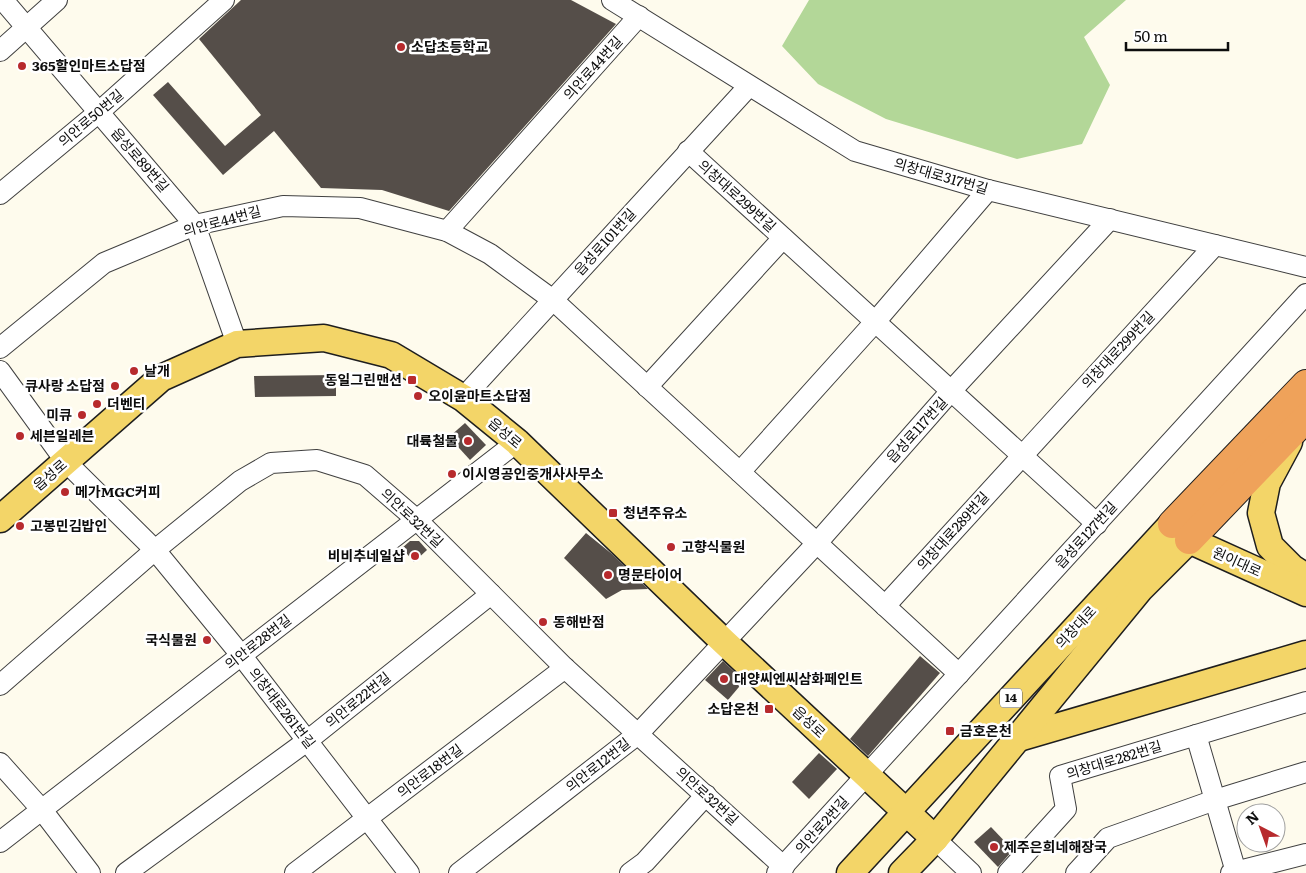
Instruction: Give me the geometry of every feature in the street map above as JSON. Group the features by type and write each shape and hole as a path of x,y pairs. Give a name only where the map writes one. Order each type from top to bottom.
{"highway":[{"name":"의창대로","path":"1180,532 1306,384"},
{"name":"의창대로","path":"1180,532 1302,423"}],"main road":[{"name":"읍성로","path":"0,519 161,378 237,344 324,338 391,355 463,398 517,442 723,641 935,839"},
{"path":"1302,423 1267,483 1261,514 1270,546 1292,568 1306,576"},
{"name":"원이대로","path":"1180,532 1306,593"},
{"name":"의창대로","path":"902,873 935,839 1015,739 1140,589 1180,532"},
{"name":"의창대로","path":"850,873 906,812 1180,532"},
{"path":"1015,739 1306,654"}],"street":[{"name":"읍성로89번길","path":"3,0 195,225 237,344"},
{"path":"0,51 57,0"},
{"name":"의안로50번길","path":"0,194 99,112 224,0"},
{"name":"의창대로317번길","path":"612,0 855,151 988,190 1306,267"},
{"name":"의안로44번길","path":"447,231 639,16"},
{"name":"읍성로101번길","path":"463,398 749,86"},
{"name":"의창대로299번길","path":"688,151 1096,524"},
{"path":"740,472 875,322 988,190"},
{"name":"의안로44번길","path":"0,348 104,263 195,225 283,206 360,208 447,231 490,254 553,300"},
{"name":"읍성로117번길","path":"723,641 817,543 951,392 1110,219"},
{"path":"647,387 783,238"},
{"name":"의창대로299번길","path":"1022,455 1215,245"},
{"name":"읍성로127번길","path":"867,776 1306,294"},
{"path":"553,300 959,674"},
{"name":"의창대로261번길","path":"0,371 66,462 155,550 241,655 409,873"},
{"name":"의안로28번길","path":"0,842 517,442"},
{"name":"의창대로289번길","path":"885,606 1022,455"},
{"name":"의안로32번길","path":"0,685 155,550 240,481 271,463 317,460 365,475 417,520 565,668 706,795 781,870"},
{"name":"의안로22번길","path":"126,873 307,741 491,594"},
{"name":"의안로12번길","path":"459,873 638,734 723,641"},
{"name":"의안로18번길","path":"295,873 565,668"},
{"path":"1306,702 1196,735 1234,872 1306,855"},
{"name":"의창대로282번길","path":"1008,873 1066,809 1060,776 1196,735"},
{"path":"0,763 42,810 90,873"},
{"path":"1076,873 1108,838 1215,800 1306,772"},
{"name":"의안로2번길","path":"781,870 867,776"},
{"path":"630,873 646,862 706,795"},
{"path":"935,839 971,873"}],"green space":[{"path":"809,0 1126,0 1084,37 1110,85 1082,144 1017,159 886,119 818,84 782,46"}],"building":[{"path":"241,0 571,0 616,24 449,211 382,190 321,188 274,131 223,175 153,95 168,82 225,146 261,115 199,39"},
{"path":"336,375 336,396 255,397 254,376"},
{"name":"대륙철물","path":"465,423 486,445 470,460 449,437"},
{"name":"명문타이어","path":"586,533 612,554 648,589 622,590 606,599 564,558"},
{"name":"비비추네일샵","path":"410,541 419,541 427,550 414,562 402,548"},
{"path":"920,656 940,673 868,756 850,739"},
{"name":"대양씨엔씨삼화페인트","path":"723,661 744,681 728,700 705,680"},
{"path":"819,753 837,769 809,799 792,782"},
{"name":"제주은희네해장국","path":"991,827 1013,850 998,867 974,842"}],"place":[{"name":"소답초등학교","path":"401,47"},
{"name":"365할인마트소답점","path":"22,66"},
{"name":"날개","path":"134,371"},
{"name":"동일그린맨션","path":"412,380"},
{"name":"큐사랑 소답점","path":"115,386"},
{"name":"오이윤마트소답점","path":"418,396"},
{"name":"더벤티","path":"97,404"},
{"name":"미큐","path":"82,415"},
{"name":"세븐일레븐","path":"20,436"},
{"name":"대륙철물","path":"468,441"},
{"name":"이시영공인중개사사무소","path":"452,474"},
{"name":"메가MGC커피","path":"65,492"},
{"name":"청년주유소","path":"613,513"},
{"name":"고봉민김밥인","path":"20,526"},
{"name":"고향식물원","path":"671,547"},
{"name":"비비추네일샵","path":"415,556"},
{"name":"명문타이어","path":"608,575"},
{"name":"동해반점","path":"543,622"},
{"name":"국식물원","path":"207,640"},
{"name":"대양씨엔씨삼화페인트","path":"724,679"},
{"name":"소답온천","path":"769,709"},
{"name":"금호온천","path":"950,731"},
{"name":"제주은희네해장국","path":"994,847"}]}
